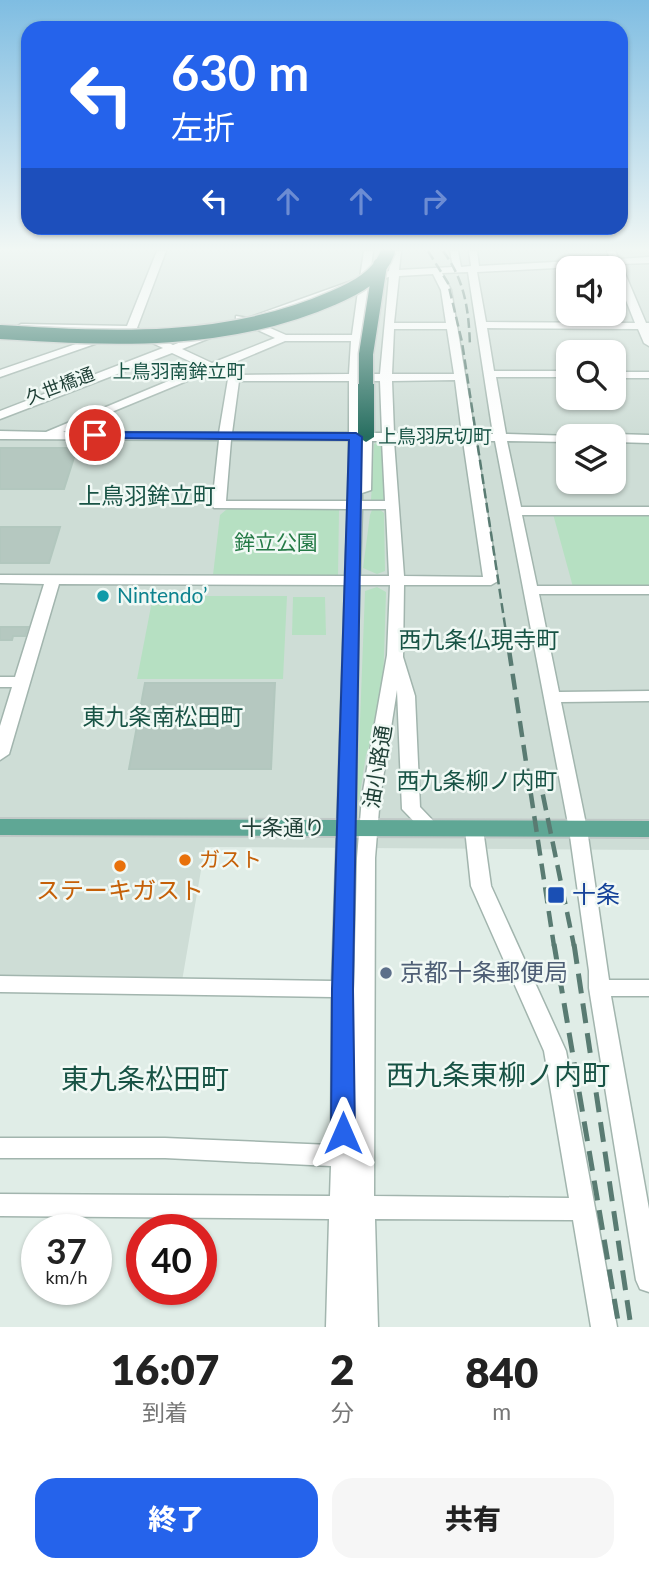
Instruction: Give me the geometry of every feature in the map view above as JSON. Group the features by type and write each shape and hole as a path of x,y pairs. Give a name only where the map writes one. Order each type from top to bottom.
{"highway":[{"path":"3,328 142,338 239,330 297,313"},
{"path":"361,437 361,381 372,313"}],"main road":[{"name":"十条通り","path":"0,827 649,830"}],"street":[{"path":"131,329 137,313"},
{"name":"久世橋通","path":"0,415 260,313"},
{"path":"360,313 357,334 361,381"},
{"name":"油小路通","path":"365,1327 352,1207 343,1156 342,989 358,828 370,797 395,655 397,582 386,377 390,313"},
{"path":"0,579 491,581 450,313"},
{"path":"479,313 529,590 578,829 599,971 599,988 643,1210 649,1280"},
{"path":"243,319 284,338"},
{"path":"482,325 645,326 649,343"},
{"path":"43,435 284,338 357,334 389,328 452,326"},
{"path":"0,342 3,328 131,329 234,378 361,381 386,377 459,376"},
{"path":"0,374 131,329"},
{"path":"488,374 556,374"},
{"path":"626,374 649,375"},
{"path":"234,378 225,436 219,505 391,505"},
{"name":"久世橋通","path":"0,409 74,384"},
{"path":"0,435 556,438"},
{"name":"油小路通","path":"339,1327 352,1207 363,974 352,582 359,505 361,437"},
{"path":"626,438 649,439"},
{"path":"514,511 649,512"},
{"path":"0,754 53,579"},
{"path":"529,590 649,590"},
{"path":"395,655 407,696 411,809 432,829"},
{"path":"0,681 20,681"},
{"path":"550,697 649,696"},
{"path":"474,829 481,886 555,1051 604,1327"},
{"path":"0,984 342,989"},
{"path":"599,988 649,988"},
{"path":"0,1148 143,1148 343,1156"},
{"path":"0,1205 583,1209"}],"shaded area":[{"path":"0,313 556,313 556,326 626,326 626,313 649,313 649,850 205,847 182,981 0,979"}],"green space":[{"path":"378,442 382,446 384,500 374,502 371,500 374,444"},
{"path":"378,508 384,513 385,571 377,574 363,568 370,515 372,510"},
{"name":"鉾立公園","path":"227,509 339,510 338,577 213,575 220,515"},
{"path":"553,514 649,515 649,588 573,587"},
{"path":"377,587 386,592 383,687 377,724 366,755 357,800 365,591"},
{"path":"153,596 287,596 283,679 137,679"},
{"path":"293,597 325,597 326,635 292,635"}],"building":[{"path":"0,448 77,448 64,489 0,489"},
{"path":"0,527 60,527 49,563 0,563"},
{"path":"0,627 28,627 25,636 0,640"},
{"path":"145,683 275,683 271,769 129,769"}],"railway":[{"path":"455,313 462,342 509,652"},
{"path":"467,313 470,347"},
{"path":"509,650 554,946"},
{"path":"538,771 574,946"},
{"path":"554,944 619,1327"},
{"path":"574,944 631,1327"}],"place":[{"name":"Nintendo’","path":"103,596"},
{"name":"ガスト","path":"185,860"},
{"name":"ステーキガスト","path":"120,866"},
{"name":"十条","path":"556,895"},
{"name":"京都十条郵便局","path":"386,973"}],"district":[{"name":"上鳥羽南鉾立町","path":"179,371"},
{"name":"上鳥羽尻切町","path":"435,436"},
{"name":"上鳥羽鉾立町","path":"147,496"},
{"name":"西九条仏現寺町","path":"479,640"},
{"name":"東九条南松田町","path":"163,717"},
{"name":"西九条柳ノ内町","path":"477,781"},
{"name":"西九条東柳ノ内町","path":"498,1075"},
{"name":"東九条松田町","path":"145,1079"}],"route":[{"path":"95,435 356,437 342,989 343,1133"}]}
